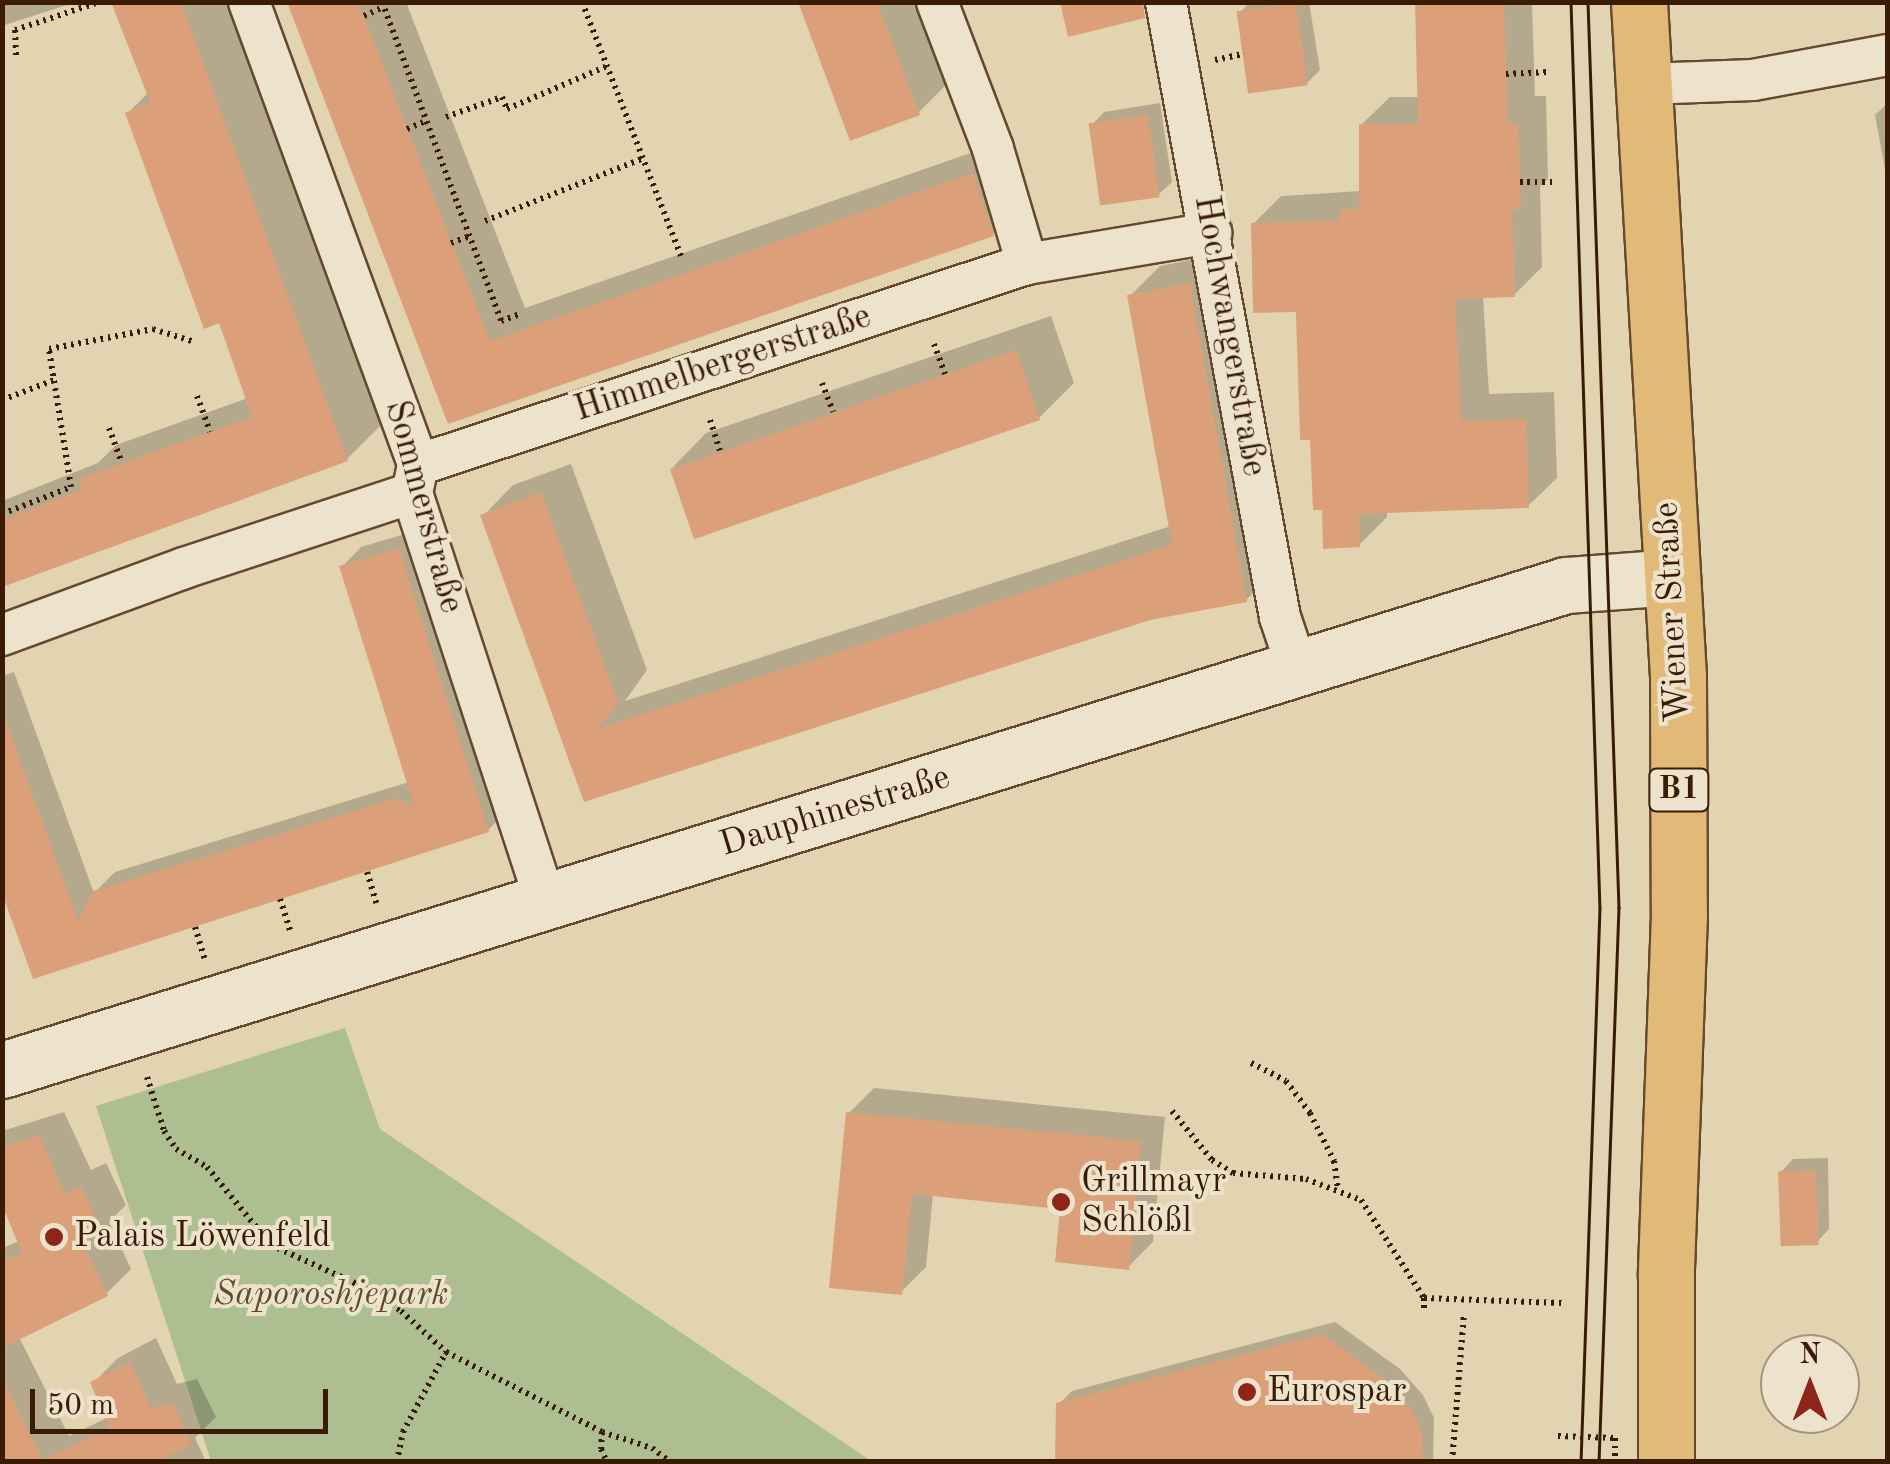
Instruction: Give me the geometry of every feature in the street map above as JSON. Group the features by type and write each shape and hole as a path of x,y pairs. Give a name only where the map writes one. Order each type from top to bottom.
{"main road":[{"name":"Wiener Straße","path":"1639,2 1678,676 1679,914 1666,1276 1666,1462"},
{"name":"Dauphinestraße","path":"2,1070 1566,585 1672,577"}],"street":[{"name":"Sommerstraße","path":"249,2 415,479 546,902"},
{"path":"938,2 988,135 1028,264"},
{"name":"Hochwangerstraße","path":"1166,2 1280,617 1298,668"},
{"path":"1645,84 1753,80 1888,54"},
{"name":"Himmelbergerstraße","path":"2,636 415,479 1028,264 1211,232"}],"path":[{"path":"16,55 16,30 99,2"},
{"path":"582,2 682,258"},
{"path":"364,16 383,5 501,320 520,314"},
{"path":"446,118 502,97 507,110 605,67"},
{"path":"1506,74 1548,72"},
{"path":"407,129 426,122"},
{"path":"485,221 644,158"},
{"path":"1520,182 1552,182"},
{"path":"452,243 470,236"},
{"path":"2,514 71,486 49,349 153,329 195,342"},
{"path":"934,344 945,374"},
{"path":"2,400 54,380"},
{"path":"822,383 833,412"},
{"path":"197,396 210,432"},
{"path":"710,420 720,450"},
{"path":"109,428 122,464"},
{"path":"366,872 378,904"},
{"path":"280,899 291,932"},
{"path":"195,927 205,959"},
{"path":"1252,1063 1286,1081 1310,1113 1334,1161 1338,1188"},
{"path":"146,1077 164,1131 176,1149 207,1166 271,1244 366,1288 401,1311 446,1352 602,1432 652,1448 670,1462"},
{"path":"1172,1111 1212,1160 1233,1173 1306,1179 1338,1188 1360,1200 1424,1298 1424,1312"},
{"path":"1424,1298 1563,1304"},
{"path":"1452,1462 1464,1313"},
{"path":"397,1462 403,1432 446,1352"},
{"path":"602,1432 601,1449 607,1462"},
{"path":"1558,1436 1615,1438 1614,1462"}],"green space":[{"name":"Saporoshjepark","path":"345,1028 380,1129 871,1461 211,1461 96,1106"}],"building":[{"path":"111,2 181,2 348,461 2,587 2,520 82,489 78,479 252,417 219,323 204,329 125,113 150,102"},
{"path":"287,2 358,2 490,341 973,173 994,236 448,424"},
{"path":"798,2 877,2 920,115 850,141"},
{"path":"1060,2 1143,2 1145,18 1068,37"},
{"path":"1415,2 1504,2 1508,123 1518,123 1521,209 1512,210 1515,297 1455,299 1461,421 1526,419 1529,508 1359,514 1360,547 1323,549 1322,510 1313,510 1310,440 1300,440 1296,312 1253,313 1251,223 1339,221 1339,209 1359,209 1359,124 1418,124"},
{"path":"1296,3 1308,85 1248,94 1237,11"},
{"path":"1148,115 1160,197 1100,206 1089,123"},
{"path":"1190,283 1247,602 1150,620 584,802 480,515 541,492 618,702 599,728 1172,545 1127,295"},
{"path":"1016,350 1040,420 694,539 670,469"},
{"path":"399,548 489,832 33,979 2,893 2,721 6,721 78,921 93,891 397,798 414,806 339,566"},
{"name":"Grillmayr Schlößl","path":"846,1112 1141,1141 1129,1270 1055,1262 1060,1209 912,1194 902,1295 829,1288"},
{"name":"Palais Löwenfeld","path":"39,1135 65,1194 81,1186 102,1232 82,1243 108,1296 2,1348 2,1261 22,1253 2,1205 2,1147"},
{"path":"1816,1170 1819,1245 1781,1246 1778,1171"},
{"name":"Eurospar","path":"1322,1334 1388,1382 1411,1407 1422,1432 1423,1462 1055,1462 1056,1403"},
{"name":"Palais Löwenfeld","path":"130,1362 151,1408 172,1403 192,1444 156,1462 2,1462 2,1378 43,1460 109,1428 90,1382"}],"tram line":[{"path":"1571,2 1600,908 1581,1462"},
{"path":"1588,2 1619,907 1599,1462"}],"place":[{"name":"Grillmayr Schlößl","path":"1061,1202"},
{"name":"Palais Löwenfeld","path":"54,1237"},
{"name":"Eurospar","path":"1247,1392"}]}
